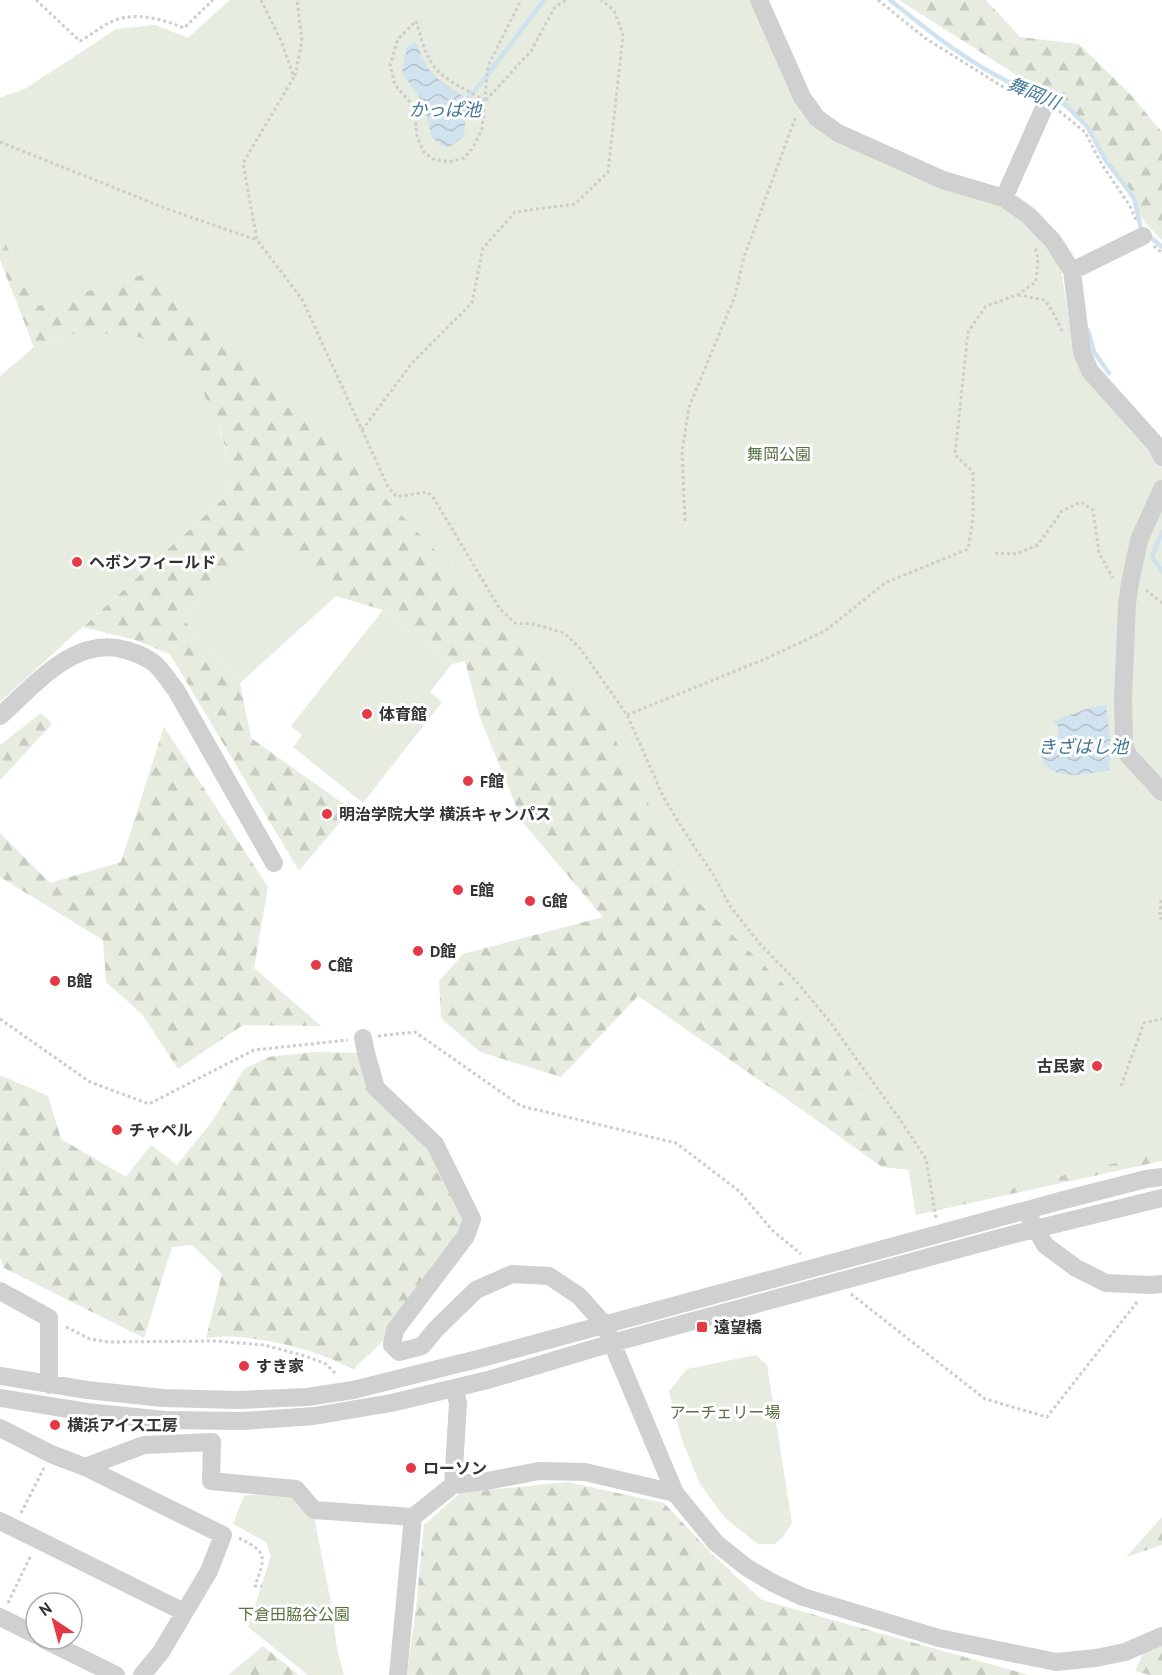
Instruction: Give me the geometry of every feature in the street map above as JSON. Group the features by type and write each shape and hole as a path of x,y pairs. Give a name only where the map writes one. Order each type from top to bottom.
{"street":[{"path":"759,0 802,97 817,118 838,133 943,180 1004,198 1028,215 1053,241 1072,270 1082,352 1090,371 1157,446 1162,457"},
{"path":"1004,198 1047,101"},
{"path":"1072,270 1143,236"},
{"path":"1162,489 1139,540 1127,604 1123,697 1124,744 1128,755 1162,792"},
{"path":"0,716 57,665 74,654 100,646 119,648 139,654 155,664 176,690 274,863"},
{"path":"363,1038 375,1088 435,1144 472,1219 466,1236 395,1330 392,1345 399,1352 422,1346 476,1290 512,1274 549,1276 579,1296 604,1324 675,1493 716,1543 746,1567 773,1583 803,1597 939,1638 1058,1669 1125,1652 1162,1636"},
{"path":"0,1376 49,1385 163,1398 239,1401 307,1397 352,1390 461,1363 1027,1210 1146,1179 1162,1177"},
{"path":"0,1398 87,1412 165,1420 242,1421 314,1416 391,1403 488,1380 612,1343 1035,1228 1162,1198"},
{"path":"1027,1210 1044,1245 1076,1268 1106,1283 1156,1284"},
{"path":"0,1292 49,1318 49,1385"},
{"path":"453,1485 458,1403 454,1388"},
{"path":"0,1428 223,1535 208,1571 161,1652 142,1675"},
{"path":"84,1467 144,1445 212,1442 211,1481 296,1489 314,1510 413,1517 453,1485 539,1472 585,1472 675,1493"},
{"path":"398,1675 413,1517"},
{"path":"7,1524 184,1612"},
{"path":"0,1617 24,1629"},
{"path":"67,1651 116,1675"}],"path":[{"path":"36,0 80,41 116,19 142,16 159,18 184,28 213,0"},
{"path":"261,0 281,41 294,77"},
{"path":"297,0 302,41 294,77 243,163 256,240 302,299 388,487 396,496 427,492 433,497 500,609 515,623 534,624 564,633 579,647 627,715 664,798 714,876 730,906 760,944 796,981 830,1022 926,1159 939,1234"},
{"path":"485,101 451,81 436,69 427,54 416,21 398,39 390,65 395,85 410,102 415,115 417,137 424,152 433,159 449,162 464,158 472,149 482,129 485,101 488,66 521,0"},
{"path":"485,101 531,51 555,7 566,0"},
{"path":"362,430 412,363 472,303 483,248 515,212 574,204 608,172 623,35 614,10 601,0"},
{"path":"685,521 682,452 689,407 735,296 744,257 802,97"},
{"path":"0,142 170,210 256,240"},
{"path":"627,715 825,632 885,583 968,549 973,519 973,472 955,455 968,332 986,306 1017,295 1036,282 1038,259"},
{"path":"1017,295 1045,300 1064,335"},
{"path":"995,553 1016,554 1038,545 1062,511 1081,502 1093,510 1099,553 1127,604"},
{"path":"1142,587 1162,603"},
{"path":"1161,900 1160,918 1162,919"},
{"path":"1120,1086 1144,1023 1162,1019"},
{"path":"875,1314 985,1399 1047,1417 1156,1284"},
{"path":"49,1318 90,1339 108,1342 214,1341 264,1345 327,1364 352,1390"},
{"path":"7,1524 51,1454"},
{"path":"223,1535 231,1534 256,1547 261,1553 262,1563 255,1586 262,1586"},
{"path":"0,1617 38,1540"}],"green space":[{"path":"230,0 1162,1072 1162,1161 916,1215 909,1170 882,1167 638,996 561,1077 480,1052 441,1018 439,981 463,954 603,917 523,823 480,718 465,661 452,664 383,610 336,596 276,531 181,617 240,683 251,738 351,809 299,871 170,654 135,640 83,627 224,498 226,453 220,429 190,373 73,334 34,347 0,260 0,98 25,89 117,29 155,25 188,38"},
{"name":"舞岡公園","path":"230,0 759,0 810,120 1002,202 1047,240 1061,268 1073,349 1153,448 1157,465 1162,465 1162,1152 1002,1190 916,1215 906,1153 796,996 700,904 607,724 507,626 246,352 145,274 39,306 0,234 0,98 25,89 115,30 155,25 188,38"},
{"path":"899,0 986,0 1020,37 1079,44 1130,94 1162,132 1162,240 1146,224 1090,129 1054,99"},
{"name":"ヘボンフィールド","path":"73,334 116,334 142,338 162,348 186,367 208,402 223,439 227,466 224,498 0,702 0,376 34,347"},
{"path":"276,530 336,596 240,683 181,617"},
{"name":"体育館","path":"383,610 452,664 430,692 442,702 363,803 293,747 302,735 291,726"},
{"path":"41,713 52,724 0,780 0,745"},
{"path":"164,727 268,887 254,968 321,1026 243,1025 178,1069 142,1014 106,982 103,940 0,877 0,833 50,883 121,862"},
{"path":"314,1052 366,1053 376,1088 435,1144 472,1219 395,1330 353,1369 312,1352 283,1344 253,1338 206,1338 222,1274 192,1245 172,1247 144,1338 4,1268 0,1258 0,1075 48,1096 61,1139 126,1177 151,1145 177,1165 213,1120 244,1069 268,1057"},
{"name":"アーチェリー場","path":"756,1355 767,1365 792,1523 783,1537 775,1544 758,1544 725,1518 700,1484 682,1440 669,1391 687,1369"},
{"path":"567,1482 664,1503 713,1555 762,1600 1029,1675 407,1675 424,1525 460,1493"},
{"name":"下倉田脇谷公園","path":"272,1492 293,1494 314,1517 331,1603 337,1649 344,1675 308,1675 248,1627 271,1556 266,1542 233,1524 244,1496"},
{"path":"1162,1517 1162,1545 1126,1557"},
{"path":"1162,1644 1162,1675 1135,1671 1145,1649"},
{"path":"263,1646 299,1675 228,1675"}],"water":[{"name":"かっぱ池","path":"415,41 427,67 438,79 467,99 464,137 447,148 432,138 423,102 402,73 407,47"},
{"name":"きざはし池","path":"1106,705 1111,747 1109,770 1069,775 1051,770 1041,755 1059,734 1058,726 1053,721 1089,708"}],"waterway":[{"path":"467,99 544,0"},
{"name":"舞岡川","path":"890,0 930,32 986,70 1045,96"},
{"name":"舞岡川","path":"1052,99 1066,105 1088,128 1106,161 1134,198 1141,229 1162,247"},
{"path":"1088,330 1094,352 1109,373"},
{"path":"1162,532 1152,557 1162,571"}],"place":[{"name":"ヘボンフィールド","path":"77,562"},
{"name":"体育館","path":"367,714"},
{"name":"F館","path":"468,781"},
{"name":"明治学院大学 横浜キャンパス","path":"327,814"},
{"name":"E館","path":"458,890"},
{"name":"G館","path":"530,901"},
{"name":"D館","path":"418,951"},
{"name":"C館","path":"316,965"},
{"name":"B館","path":"55,981"},
{"name":"古民家","path":"1097,1066"},
{"name":"チャペル","path":"117,1130"},
{"name":"遠望橋","path":"702,1327"},
{"name":"すき家","path":"244,1366"},
{"name":"横浜アイス工房","path":"55,1425"},
{"name":"ローソン","path":"411,1468"}]}
